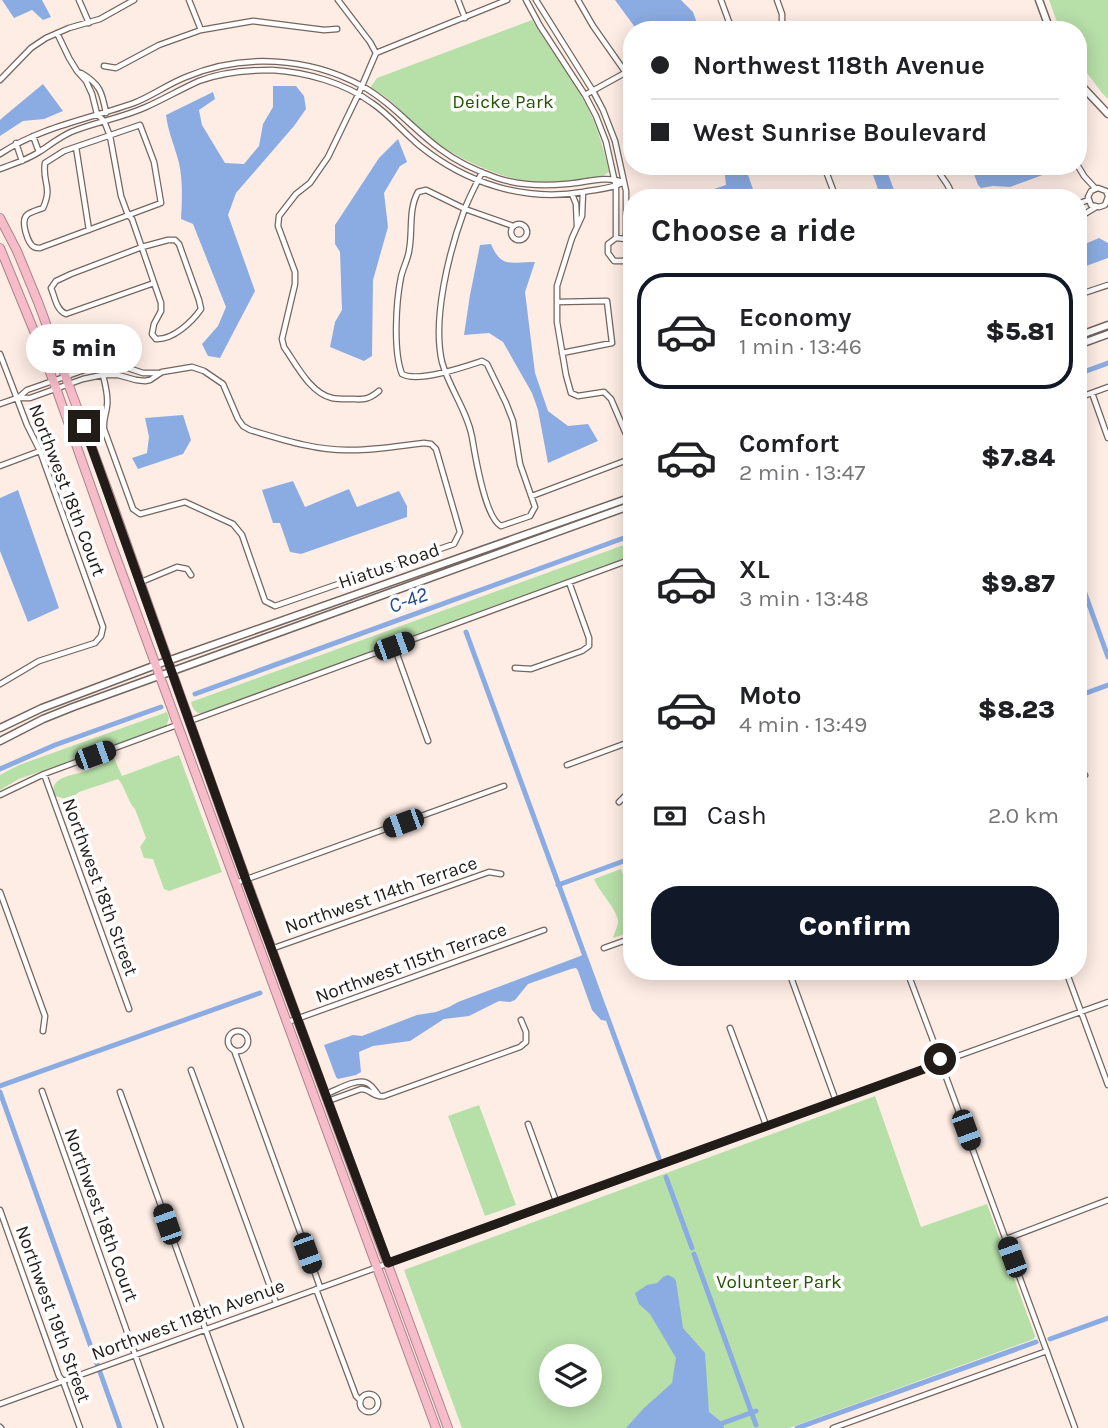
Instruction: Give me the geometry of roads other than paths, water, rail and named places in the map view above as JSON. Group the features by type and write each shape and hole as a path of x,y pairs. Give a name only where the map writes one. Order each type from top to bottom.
{"highway":[{"path":"0,218 17,251 67,380 271,949 448,1428"},
{"path":"0,248 55,385 436,1428"}],"main road":[{"path":"1039,0 1047,21"},
{"path":"1087,92 1108,114"},
{"path":"1087,333 1108,326"},
{"path":"1087,342 1108,334"},
{"name":"Hiatus Road","path":"0,728 42,708 169,660 623,499"},
{"name":"Hiatus Road","path":"0,741 43,719 160,675 623,508"}],"street":[{"path":"79,0 89,23"},
{"path":"1,78 31,48 46,38 89,23 134,0"},
{"path":"189,0 201,30"},
{"path":"338,0 376,53"},
{"path":"458,0 465,18"},
{"path":"379,391 370,398 358,399 334,399 323,395 284,347 282,339 295,272 278,226 279,216 296,194 310,183 328,157 376,53 507,0"},
{"path":"526,0 585,95 606,142 616,187 616,238"},
{"path":"536,0 603,110 615,141 626,189"},
{"path":"578,0 593,26 623,64"},
{"path":"721,0 729,21"},
{"path":"777,0 782,21"},
{"path":"104,66 116,68 159,45 201,30 253,21 324,30 337,29"},
{"path":"57,33 69,58 86,81 97,114 104,121 110,136 121,196 132,219 142,247 161,303 161,312 152,334 156,339 162,340 187,325 201,309 179,243 175,240 142,247 56,281 51,288 59,309 66,314 154,283"},
{"path":"0,154 33,136 137,102 201,71 268,61 318,68 362,86 391,105 439,149 462,163 507,181 530,185 562,185 614,178 624,182"},
{"path":"0,169 22,161 72,132 137,111 201,80 256,70 300,74 331,82 383,111 418,144 448,165 478,181 506,190 540,195 572,194 616,187 624,182"},
{"path":"0,71 1,78"},
{"path":"77,71 95,81 98,86 106,112 104,121"},
{"path":"585,95 623,74"},
{"path":"140,125 154,162 161,203 35,248 24,226 24,220 27,215 43,208 48,198 44,163 64,150 110,136 140,125"},
{"path":"33,136 39,152"},
{"path":"16,143 22,161"},
{"path":"76,147 89,230"},
{"path":"482,172 465,209 453,247 442,297 439,342 445,373 471,430 484,492 496,523 501,526 530,516 535,508 520,464 513,421 506,402 487,364 482,361 445,373 408,378 402,374 397,353 397,312 401,276 409,252 412,202 418,192 426,190 465,209 513,226"},
{"path":"1083,175 1095,188 1103,189 1108,200 1102,207 1091,205 1088,200 1089,193 1095,188"},
{"path":"583,192 582,216 557,286 557,322 562,353 571,393 578,396 604,392 611,398 623,427"},
{"path":"572,194 576,204 577,226"},
{"path":"1087,214 1096,207"},
{"path":"623,239 616,238 608,244 610,258 623,261"},
{"path":"1087,293 1108,285"},
{"path":"557,302 607,301 612,343 562,353"},
{"name":"Northwest 18th Court","path":"0,354 27,425 40,451 103,627 102,636 95,643 39,661 1,684"},
{"path":"0,404 17,398 30,398 101,366 119,365 143,373 192,368 204,371 223,384 238,419 250,430 295,443 346,450 431,444 436,449 460,532 458,538 454,544 275,606 265,601 242,535 233,524 185,502 140,514 134,509 104,429 107,396 101,366"},
{"path":"55,385 67,380 103,375 118,375 145,381 159,373"},
{"path":"1087,395 1108,387"},
{"path":"1092,393 1108,438"},
{"path":"0,466 40,451"},
{"path":"531,496 623,462"},
{"path":"190,721 623,562"},
{"path":"141,582 177,567 187,569 191,575"},
{"path":"515,668 530,669 582,651 589,646 589,638 569,582"},
{"path":"394,646 428,741"},
{"path":"0,676 1,684"},
{"path":"0,795 44,774 177,725"},
{"path":"567,765 623,744"},
{"name":"Northwest 18th Street","path":"44,774 129,1009"},
{"path":"236,884 503,786"},
{"path":"620,802 623,799"},
{"name":"Northwest 114th Terrace","path":"271,949 489,872 501,874"},
{"path":"0,892 45,1016 43,1031"},
{"name":"Northwest 115th Terrace","path":"287,1022 544,930"},
{"path":"604,948 623,941"},
{"path":"792,980 836,1101"},
{"path":"910,980 1075,1428"},
{"path":"1069,980 1108,1085"},
{"name":"Northwest 118th Avenue","path":"0,1404 1108,1002"},
{"path":"326,1098 366,1089 380,1097 520,1047 526,1042 526,1032 521,1020"},
{"path":"730,1028 766,1126"},
{"path":"234,1050 244,1050 248,1045 247,1034 241,1030 234,1031 228,1039 229,1045 234,1050 356,1396 362,1409 367,1412 377,1407 377,1398 372,1395 364,1395 360,1400"},
{"path":"191,1070 276,1303"},
{"path":"326,1098 358,1082 371,1086 380,1097"},
{"path":"348,1086 351,1093"},
{"name":"Northwest 18th Court","path":"42,1091 161,1428"},
{"path":"120,1092 241,1428"},
{"path":"527,1124 556,1201"},
{"path":"1006,1238 1108,1200"},
{"name":"Northwest 19th Street","path":"0,1210 80,1428"},
{"path":"833,1428 1047,1351"}],"water":[{"path":"2,0 42,0 51,17 43,20 32,10 14,18"},
{"path":"615,0 681,0 693,12 696,21 630,21"},
{"path":"43,84 63,111 44,119 23,121 0,136 0,120"},
{"path":"273,86 296,86 304,96 306,109 236,193 228,215 255,291 220,358 208,356 202,344 218,326 226,307 193,224 181,219 180,170 166,115 213,92 215,99 199,110 202,125 225,163 244,164 259,146 263,124 273,107"},
{"path":"398,139 407,162 400,166 384,193 388,227 373,280 372,356 364,361 330,347 335,322 342,310 340,252 335,244 335,225 379,158"},
{"path":"725,175 748,175 753,189 714,189 726,185"},
{"path":"873,175 888,175 894,189 878,189"},
{"path":"974,175 1042,175 1010,187 981,188"},
{"path":"1099,238 1108,243 1108,258 1087,266 1087,243"},
{"path":"491,244 499,258 504,261 535,262 525,292 535,373 548,411 568,426 588,424 598,441 548,463 532,393 503,342 489,333 464,335 480,245"},
{"path":"183,415 191,440 183,454 138,469 132,458 147,453 149,437 145,418"},
{"path":"293,481 305,507 349,489 357,507 399,491 407,506 407,517 301,554 290,552 280,523 273,523 262,490"},
{"path":"18,490 59,608 28,622 0,551 0,498"},
{"path":"583,955 608,1021 601,1020 592,1010 578,971 576,968 571,969 528,984 515,1000 510,1002 499,1001 469,1016 444,1019 410,1041 373,1046 359,1052 361,1072 338,1079 336,1077 324,1045 353,1035 362,1036 417,1015 436,1012"},
{"path":"668,1275 676,1281 683,1328 705,1353 709,1412 723,1423 724,1428 626,1428 672,1383 676,1358 650,1314 639,1304 635,1293"}],"waterway":[{"name":"C-42","path":"1087,371 1108,363"},
{"name":"C-42","path":"195,694 623,538"},
{"path":"1087,599 1108,657"},
{"path":"466,632 659,1158"},
{"path":"1087,693 1108,685"},
{"name":"C-42","path":"0,769 55,745 161,707"},
{"path":"558,885 623,861"},
{"path":"0,1086 260,993"},
{"path":"0,1092 97,1364"},
{"path":"666,1177 692,1248"},
{"path":"694,1254 756,1425"},
{"path":"1050,1339 1108,1318"},
{"path":"797,1428 1036,1342"},
{"path":"100,1372 120,1428"},
{"path":"723,1423 756,1411"}],"park label":[{"name":"Deicke Park","path":"503,102"},
{"name":"Volunteer Park","path":"779,1282"}]}
